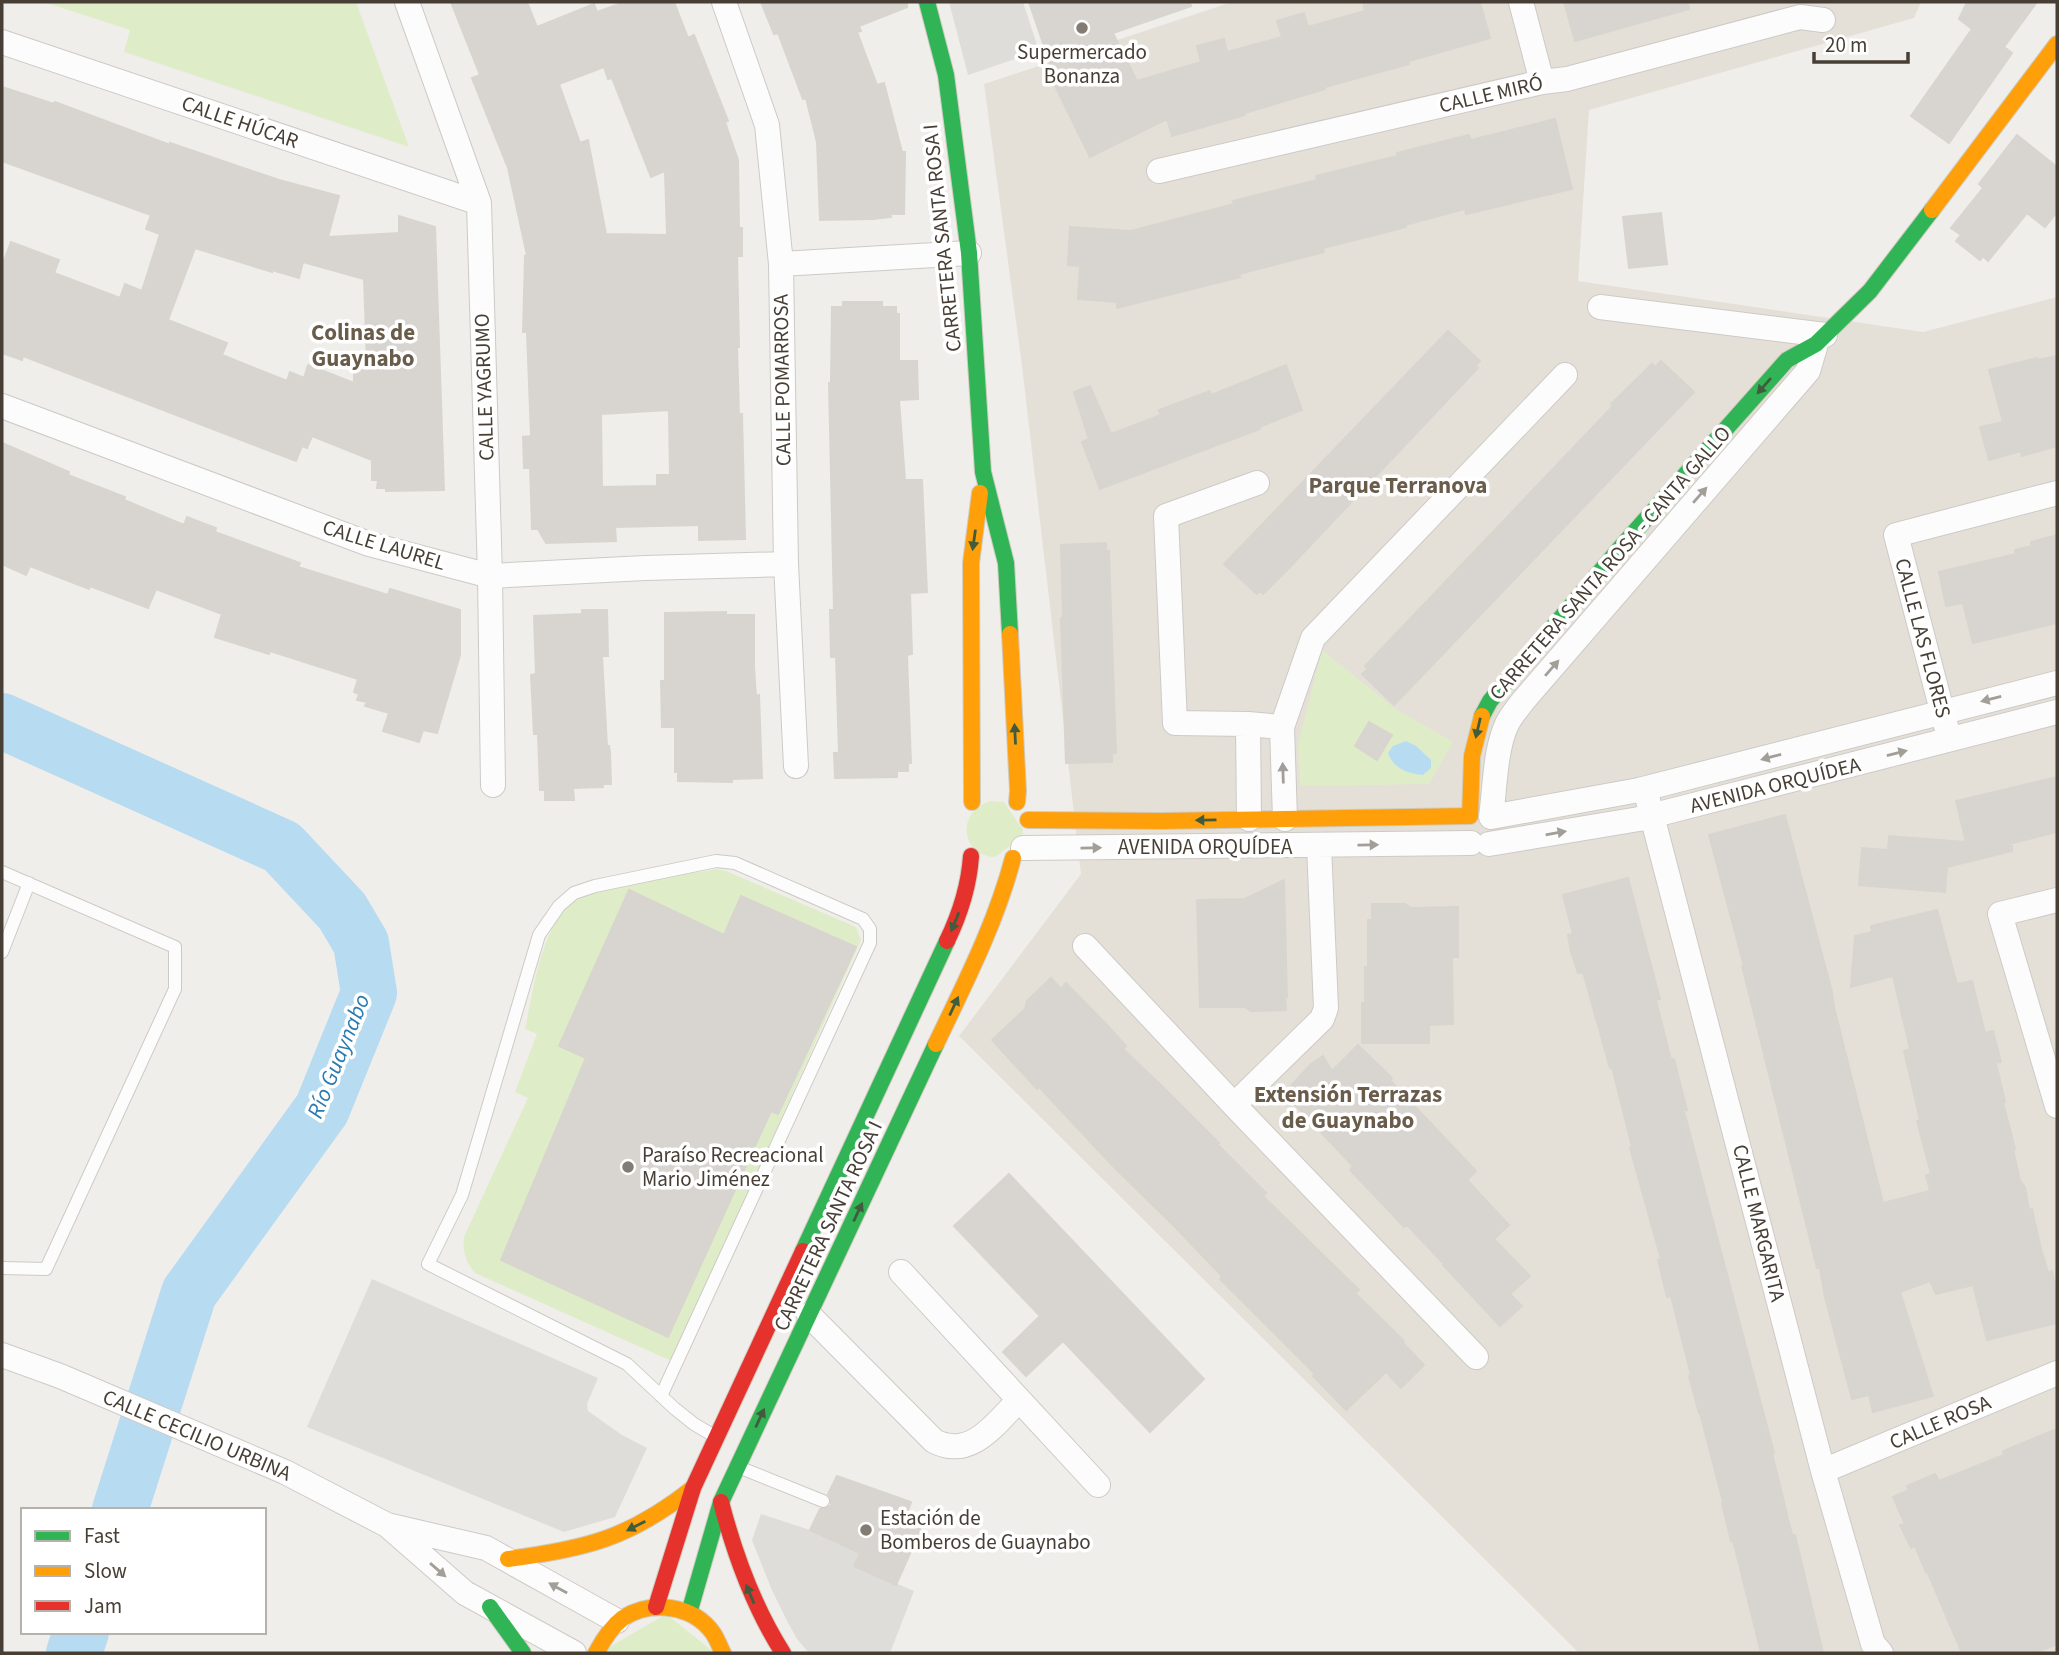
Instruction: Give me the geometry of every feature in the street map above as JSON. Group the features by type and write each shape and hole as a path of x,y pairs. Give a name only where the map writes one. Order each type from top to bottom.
{"street":[{"name":"CALLE YAGRUMO","path":"407,2 479,203 493,785"},
{"name":"CALLE POMARROSA","path":"724,2 767,125 781,264 786,564 796,766"},
{"name":"CARRETERA SANTA ROSA I","path":"927,2 946,75 969,253 983,472 1006,563 1017,802 1005,796 980,801 971,563 983,472"},
{"path":"1521,2 1542,82"},
{"name":"CALLE MIRÓ","path":"1159,171 1542,82 1567,79 1800,18 1823,20"},
{"name":"CALLE HÚCAR","path":"2,41 479,203"},
{"name":"CARRETERA SANTA ROSA - CANTA GALLO","path":"1480,844 1465,837 1463,828 1481,816 1509,720 1808,371 1821,340 1870,291 2057,44"},
{"path":"781,264 969,253"},
{"path":"1600,307 1821,340"},
{"path":"1284,819 1282,727 1313,638 1565,375"},
{"name":"CALLE LAUREL","path":"2,406 369,544 490,576 786,564"},
{"path":"1257,483 1166,516 1175,723 1282,727"},
{"name":"CALLE LAS FLORES","path":"1950,740 1896,535 2057,494"},
{"name":"AVENIDA ORQUÍDEA","path":"1028,820 1481,816 1646,789 2057,683"},
{"name":"AVENIDA ORQUÍDEA","path":"1018,853 1480,844 1653,815 2057,712"},
{"path":"1248,724 1249,819"},
{"name":"CALLE MARGARITA","path":"1646,789 1823,1471 1873,1644 1881,1653"},
{"path":"1017,802 1028,820"},
{"name":"CARRETERA SANTA ROSA I","path":"656,1607 693,1488 731,1443 809,1315 991,926 1018,853 1029,833 1028,820"},
{"path":"1234,1105 1322,1019 1326,1008 1319,846"},
{"name":"CARRETERA SANTA ROSA I","path":"689,1613 720,1502 737,1466 731,1443 957,920 970,872 978,857 1018,853"},
{"path":"2057,900 2000,914 2057,1106"},
{"path":"1086,946 1476,1357"},
{"path":"901,1272 1098,1485"},
{"path":"809,1315 934,1441 944,1446 968,1445 978,1440 1019,1400"},
{"name":"CALLE CECILIO URBINA","path":"2,1355 61,1376 285,1472 387,1525 465,1593 573,1653"},
{"name":"CALLE ROSA","path":"1823,1471 2057,1373"},
{"path":"508,1559 599,1542 654,1517 693,1488"},
{"path":"720,1502 750,1596 783,1653"},
{"name":"CALLE CECILIO URBINA","path":"387,1525 486,1548 617,1621"},
{"path":"596,1653 608,1630 617,1621 639,1609 664,1606 689,1613 709,1628 723,1653"},
{"path":"491,1607 523,1653"}],"lane":[{"path":"662,1396 870,943 870,929 863,919 735,863 716,861 595,886 574,893 547,921 539,935 462,1195 428,1264 627,1364 662,1396 694,1424 731,1443"},
{"path":"2,872 176,947 175,989 46,1269 2,1268"},
{"path":"2,952 29,883"},
{"path":"737,1466 823,1501"}],"shaded area":[{"path":"949,2 1023,2 1039,51 968,75"},
{"path":"1232,2 1921,2 1914,18 1589,110 1578,281 1923,332 2057,297 2057,1653 1579,1653 959,1036 1081,874 1022,366 984,84"},
{"path":"372,1279 598,1378 587,1404 588,1411 622,1435 647,1448 615,1517 564,1532 307,1427"},
{"path":"761,1514 810,1530 860,1553 855,1566 914,1591 890,1653 809,1653 786,1619 752,1540"}],"green space":[{"path":"44,2 356,2 409,147 124,52 130,30"},
{"path":"1322,650 1394,708 1453,742 1429,784 1300,786 1298,744"},
{"path":"990,801 1004,802 1023,830 1022,837 995,857 975,849 967,832 967,823 972,814 979,806"},
{"name":"Paraíso Recreacional Mario Jiménez","path":"717,869 856,927 861,940 675,1356 669,1360 475,1273 465,1256 464,1237 528,1098 515,1092 537,1034 525,1029 544,948 558,919 567,907 578,899 594,893 637,882"},
{"path":"666,1614 715,1653 602,1653 603,1651"}],"water":[{"path":"1406,741 1431,760 1431,768 1423,775 1402,769 1390,758 1388,753 1393,746"}],"building":[{"path":"451,2 527,2 537,27 594,4 597,12 625,2 674,2 688,38 694,35 728,121 725,122 738,160 742,256 737,256 737,347 739,414 742,414 745,539 699,540 699,525 615,527 616,541 546,543 538,529 532,529 530,468 524,468 523,437 531,436 527,332 523,332 527,255 508,168 472,78 480,75","holes":["604,67 608,79 612,78 651,177 665,171 667,235 606,234 588,140 580,143 559,84","669,410 670,475 657,475 657,486 602,487 601,414"]},
{"path":"761,2 907,2 907,7 859,26 861,31 857,32 877,85 884,83 902,152 905,152 904,214 890,214 891,217 873,219 820,220 817,142 806,98 803,99 778,33 774,34"},
{"path":"1029,2 1190,2 1191,6 1113,33 1137,81 1201,62 1197,46 1224,39 1227,52 1282,37 1277,21 1304,13 1308,27 1365,11 1363,2 1480,2 1490,38 1172,136 1167,119 1090,157 1055,86 1057,84"},
{"path":"1564,2 1688,2 1689,9 1575,41"},
{"path":"1967,2 2037,2 2004,47 2012,53 1949,143 1911,116 1972,29 1959,19"},
{"path":"2,87 54,104 55,102 170,145 339,196 328,237 399,233 399,216 435,227 444,490 386,491 386,488 377,488 378,480 372,480 372,460 312,436 307,448 302,446 296,461 23,356 22,360 2,353 2,266 11,242 59,260 54,273 120,298 125,284 142,291 160,234 146,229 151,215 2,161","holes":["195,248 299,278 303,262 364,279 367,363 354,363 354,383 308,365 304,378 290,372 287,381 222,355 227,343 168,320"]},
{"path":"1555,119 1572,189 1466,214 1465,209 1323,248 1324,252 1239,274 1240,277 1117,308 1117,302 1078,299 1080,266 1068,265 1070,227 1131,231 1317,180 1316,176 1397,156 1397,153 1469,135 1471,140"},
{"path":"2017,135 2057,167 2057,212 2045,227 2027,213 1988,261 1983,256 1980,260 1956,241 1961,235 1951,228 1983,188 1979,184"},
{"path":"1661,213 1667,264 1629,268 1623,217"},
{"path":"843,302 882,302 882,307 896,307 896,314 899,314 899,361 917,361 918,399 899,400 905,480 922,480 927,592 910,593 912,654 907,655 911,763 908,763 908,771 897,771 897,777 835,778 834,753 839,753 836,657 831,657 830,610 834,610 829,383 832,307 843,307"},
{"path":"1448,331 1480,361 1475,366 1478,368 1290,567 1263,594 1260,591 1257,594 1224,564"},
{"path":"2057,356 2057,446 2022,456 2021,451 1989,460 1980,427 2003,422 1989,370"},
{"path":"1661,361 1694,392 1394,705 1362,674 1368,669 1365,666 1613,406 1611,404 1652,364 1655,367"},
{"path":"1286,365 1302,410 1259,427 1260,429 1100,489 1082,442 1089,439 1074,392 1090,386 1111,434 1161,415 1159,410 1210,391 1211,395"},
{"path":"2,443 69,472 68,475 125,497 124,500 184,525 187,517 216,528 215,532 300,563 298,567 388,595 390,589 460,610 460,655 437,733 423,730 419,742 383,731 389,713 365,706 367,702 357,700 359,694 354,692 358,679 215,637 222,614 156,589 148,608 30,566 26,575 2,564"},
{"path":"2057,535 2057,623 1973,643 1963,603 1946,606 1939,572 2016,554 2015,550 2032,546 2031,542"},
{"path":"1106,543 1106,551 1109,551 1116,753 1112,753 1112,762 1066,763 1061,545"},
{"path":"582,610 607,610 608,656 602,656 611,784 602,784 603,787 573,788 574,800 545,800 545,790 540,790 538,734 534,734 531,675 536,674 534,616 582,614"},
{"path":"726,612 726,615 754,615 754,667 756,696 759,695 762,778 732,779 732,782 678,781 678,772 675,772 675,727 662,727 661,681 665,681 665,613"},
{"path":"1369,722 1392,735 1377,760 1355,746"},
{"path":"2057,777 2057,832 2005,845 2012,846 2012,851 1947,867 1945,892 1859,885 1862,848 1888,850 1889,836 1966,842 1956,801"},
{"path":"1785,815 1832,992 1883,1203 1930,1191 1926,1175 1931,1174 1917,1121 1920,1120 1904,1051 1910,1049 1893,976 1851,987 1855,936 1872,932 1871,926 1937,910 1957,984 1972,981 1985,1033 1993,1031 2001,1062 1996,1063 2003,1102 2020,1181 2025,1187 2029,1210 2032,1209 2041,1249 2048,1272 2052,1271 2057,1293 2057,1323 1987,1340 1973,1285 1936,1294 1930,1281 1900,1292 1933,1396 1873,1412 1869,1395 1852,1399 1709,835"},
{"path":"1628,878 1660,999 1656,1000 1671,1060 1674,1059 1687,1110 1684,1111 1774,1453 1823,1653 1761,1653 1689,1376 1691,1375 1671,1296 1667,1297 1658,1260 1661,1259 1630,1148 1632,1147 1612,1067 1610,1068 1583,972 1578,973 1571,951 1568,935 1573,934 1563,895"},
{"path":"1284,880 1286,1010 1251,1011 1245,1007 1200,1007 1197,900 1245,899"},
{"name":"Paraíso Recreacional Mario Jiménez","path":"629,890 724,935 741,896 856,947 778,1114 771,1111 668,1337 501,1260 586,1058 559,1046"},
{"path":"1372,904 1405,904 1411,908 1458,907 1458,957 1452,957 1453,1024 1429,1025 1429,1043 1362,1043 1362,1003 1365,1003 1368,920 1372,920"},
{"path":"1051,978 1061,989 1066,983 1109,1027 1126,1046 1123,1049 1219,1143 1217,1144 1266,1193 1263,1196 1359,1290 1355,1293 1404,1341 1424,1365 1401,1388 1386,1372 1346,1410 1313,1376 1315,1374 1220,1279 1222,1276 992,1040 1025,1009 1027,1001"},
{"path":"1358,1045 1392,1078 1390,1080 1476,1171 1467,1180 1509,1225 1494,1239 1530,1276 1510,1294 1522,1306 1500,1326 1407,1225 1404,1227 1350,1170 1353,1166 1285,1092 1311,1064 1323,1056 1332,1071"},
{"path":"1009,1174 1204,1379 1150,1432 1063,1341 1026,1376 1003,1352 1040,1316 954,1226"},
{"path":"2057,1429 2057,1644 2035,1653 1962,1653 1915,1546 1911,1548 1900,1525 1905,1524 1893,1497 1909,1490 1907,1486 1935,1474 1939,1481 2004,1455 2003,1451"},
{"name":"Estación de Bomberos de Guaynabo","path":"837,1476 911,1502 904,1522 921,1529 896,1585 854,1566 860,1553 810,1530 820,1509 831,1505 828,1494"}],"waterway":[{"name":"Río Guaynabo","path":"2,721 282,847 342,911 361,943 369,993 322,1109 189,1293 121,1508"},
{"name":"Río Guaynabo","path":"74,1653 80,1634"}],"traffic: fast":[{"path":"927,2 946,75 969,253 983,472 1006,563 1010,634"},
{"path":"1482,716 1490,701 1621,547 1787,360 1816,344 1870,291 1932,210"},
{"path":"803,1251 947,941"},
{"path":"689,1613 721,1502 936,1044"},
{"path":"490,1607 523,1653"}],"traffic: slow":[{"path":"1932,210 2057,44"},
{"path":"972,802 971,563 980,493"},
{"path":"1010,634 1017,802"},
{"path":"1028,820 1161,821 1470,816 1472,756 1482,716"},
{"path":"936,1044 989,929 1013,858"},
{"path":"508,1559 561,1551 606,1539 648,1519 693,1488"},
{"path":"596,1653 608,1634 623,1618 634,1612 659,1607 695,1616 713,1633 723,1653"}],"traffic: jam":[{"path":"947,941 963,900 971,856"},
{"path":"656,1607 693,1488 803,1251"},
{"path":"721,1502 746,1580 783,1653"}],"place":[{"name":"Supermercado Bonanza","path":"1082,28"},
{"name":"Paraíso Recreacional Mario Jiménez","path":"628,1167"},
{"name":"Estación de Bomberos de Guaynabo","path":"866,1530"}],"district":[{"name":"Colinas de Guaynabo","path":"363,345"},
{"name":"Parque Terranova","path":"1398,485"},
{"name":"Extensión Terrazas de Guaynabo","path":"1348,1107"}]}
